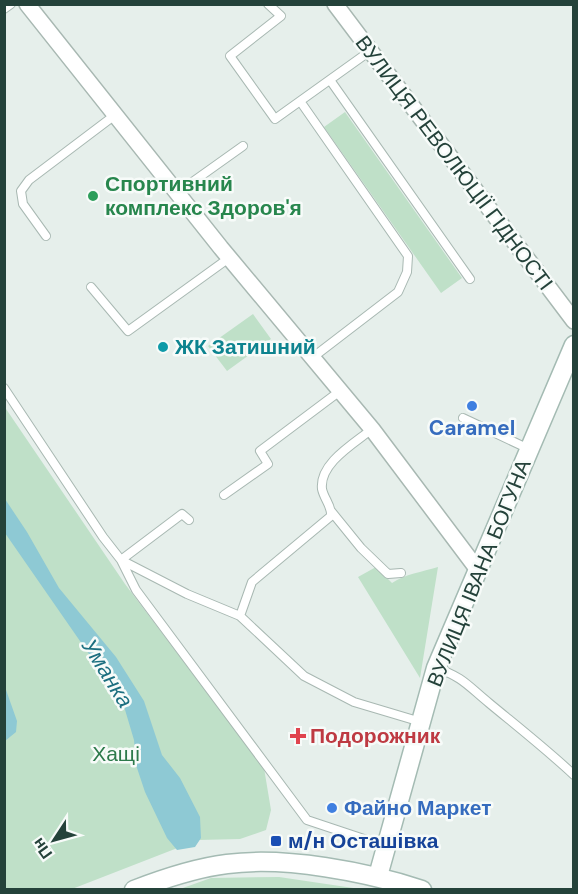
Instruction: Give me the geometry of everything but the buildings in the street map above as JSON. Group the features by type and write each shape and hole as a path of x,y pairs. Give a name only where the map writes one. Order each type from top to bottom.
{"main road":[{"name":"ВУЛИЦЯ ІВАНА БОГУНА","path":"378,876 436,668 573,345"},
{"path":"134,890 177,874 229,863 279,863 378,876 422,890"}],"street":[{"path":"27,4 229,258 372,429 478,570"},
{"name":"ВУЛИЦЯ РЕВОЛЮЦІЇ ГІДНОСТІ","path":"335,4 573,321"}],"lane":[{"path":"4,9 11,4"},
{"path":"268,4 281,16 230,56 275,119 370,51"},
{"path":"330,80 470,279"},
{"path":"340,94 342,99 340,104"},
{"path":"300,101 408,256 407,272 398,292 312,358"},
{"path":"46,236 23,204 21,191 29,180 115,115"},
{"path":"177,193 243,146"},
{"path":"91,287 128,331 229,258"},
{"path":"4,387 103,537 121,560 136,590 307,820 387,847"},
{"path":"224,495 268,464 260,451 340,391"},
{"path":"463,418 529,449"},
{"path":"372,429 337,458 327,470 322,489 332,511 361,548 388,574 401,573"},
{"path":"240,616 252,582 331,516 332,511"},
{"path":"121,560 182,514 189,520"},
{"path":"121,560 187,594 240,616 304,676 354,702 422,723"},
{"path":"436,668 460,676 489,703 534,738 573,775"}],"green space":[{"path":"345,112 462,278 441,293 324,127"},
{"path":"253,314 271,339 227,371 208,346"},
{"name":"Хащі","path":"4,406 125,584 264,768 271,810 266,830 240,839 198,840 72,889 5,889"},
{"path":"376,567 392,583 408,575 438,567 420,678 358,577"},
{"path":"279,877 360,889 180,889 211,878"}],"water":[{"name":"Уманка","path":"5,499 59,588 116,657 144,701 162,755 180,778 200,817 201,838 195,847 177,850 167,838 145,792 136,765 134,740 123,703 5,533"},
{"path":"5,687 17,721 16,732 5,741"}],"place":[{"name":"Спортивний комплекс Здоров'я","path":"93,196"},
{"name":"ЖК Затишний","path":"163,347"},
{"name":"Caramel","path":"472,406"},
{"name":"Подорожник","path":"298,736"},
{"name":"Файно Маркет","path":"332,808"},
{"name":"м/н Осташівка","path":"276,841"}]}
